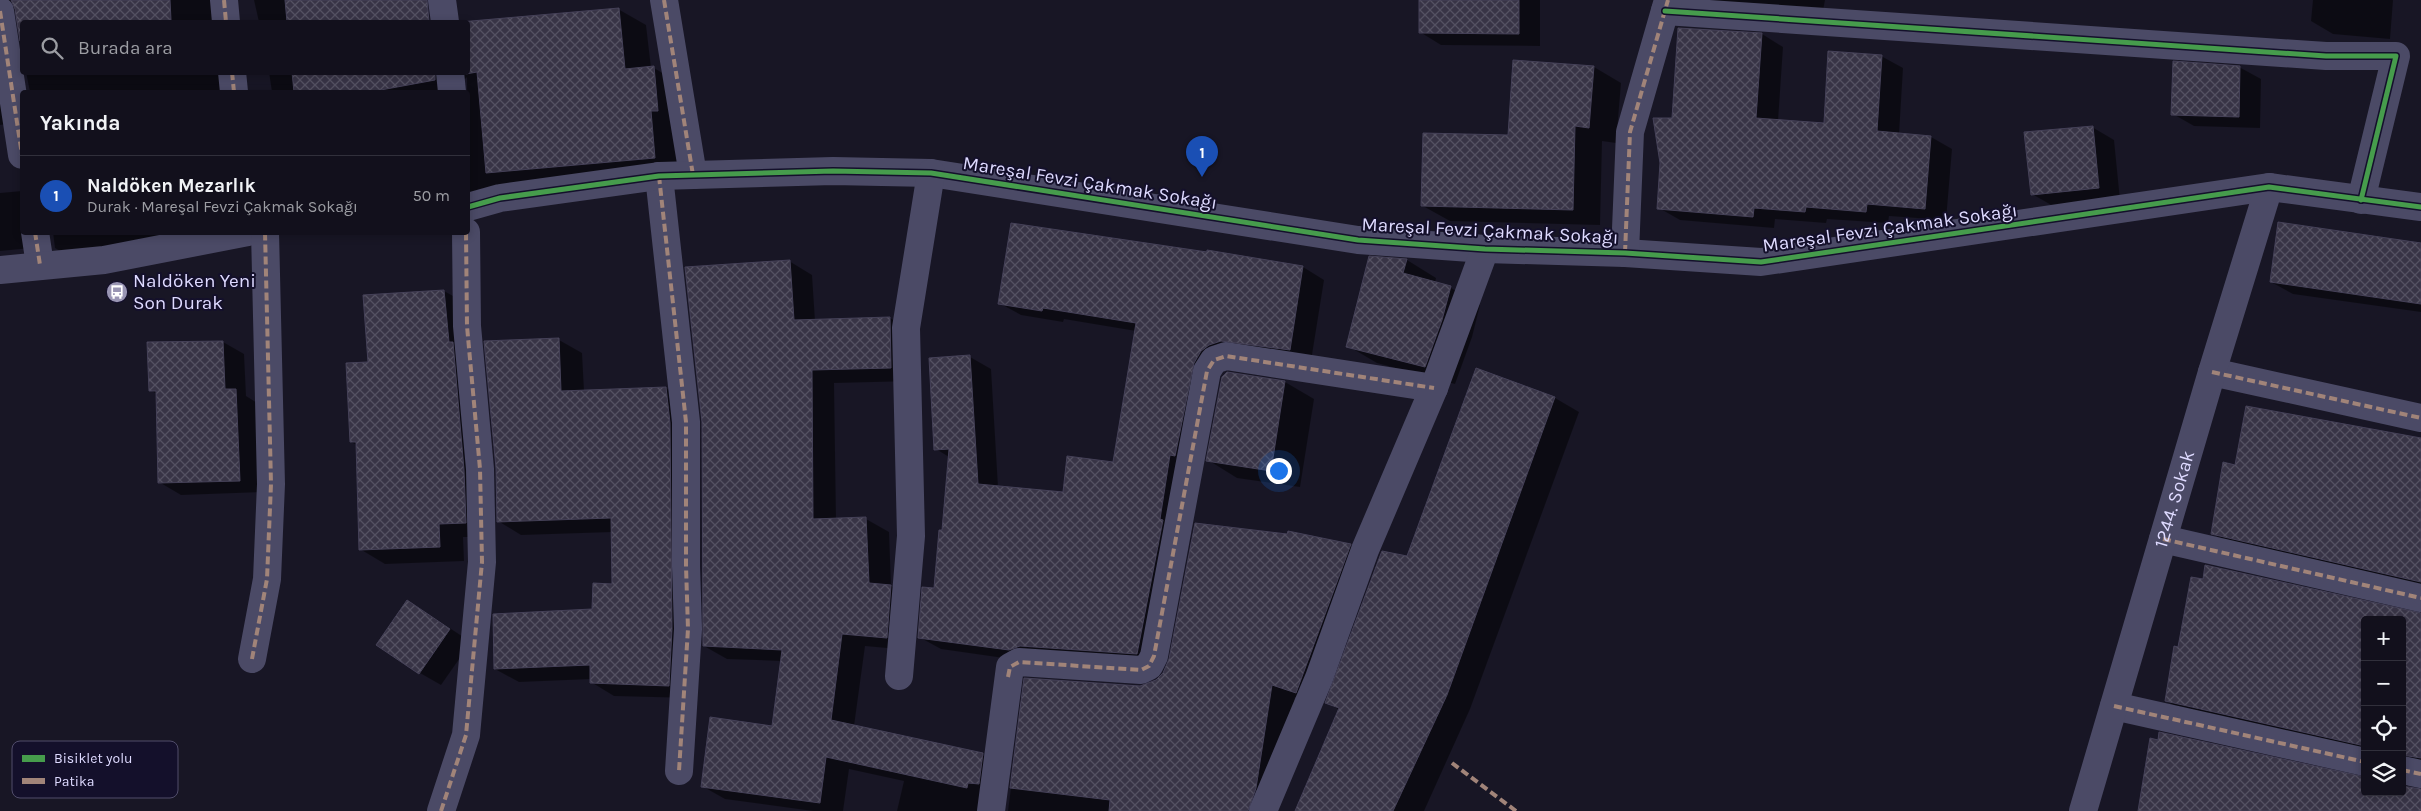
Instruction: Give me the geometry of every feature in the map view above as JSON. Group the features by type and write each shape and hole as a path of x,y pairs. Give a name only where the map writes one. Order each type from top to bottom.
{"street":[{"path":"224,0 226,20"},
{"path":"442,0 445,20"},
{"path":"664,0 693,175"},
{"path":"1625,253 1630,132 1667,5 2326,56 2396,56 2361,200"},
{"path":"0,11 20,142"},
{"path":"232,75 234,90"},
{"path":"450,75 452,90"},
{"name":"Mareşal Fevzi Çakmak Sokağı","path":"470,206 500,198 660,176 834,171 932,173 1358,240 1485,249 1625,253 1761,262 2269,187 2421,207"},
{"path":"899,676 911,536 906,328 932,173"},
{"path":"660,176 686,422 688,629 679,771"},
{"name":"1244. Sokak","path":"2083,811 2212,372 2269,187"},
{"path":"35,235 40,265"},
{"path":"0,270 104,260 233,235"},
{"path":"252,659 267,579 271,484 265,235"},
{"path":"441,811 466,735 482,562 480,469 467,326 466,235"},
{"path":"1263,811 1320,678 1365,550 1434,388 1485,249"},
{"path":"991,811 1010,667 1019,662 1141,670 1149,666 1154,656 1206,371 1214,360 1226,356 1434,388"},
{"path":"2212,372 2421,418"},
{"path":"2163,539 2421,598"},
{"path":"2114,706 2361,761"},
{"path":"2406,771 2421,774"}],"building":[{"path":"11,0 170,0 171,20 20,20 20,41 15,9"},
{"path":"285,0 427,0 429,20 287,20"},
{"path":"1419,0 1519,0 1519,34 1419,33"},
{"path":"619,8 625,69 654,66 658,111 651,111 655,158 486,173 477,72 470,73 470,21"},
{"path":"1678,28 1762,33 1756,118 1824,123 1828,51 1882,55 1877,131 1931,136 1925,209 1867,204 1866,212 1806,207 1805,212 1754,208 1753,217 1657,209 1660,163 1653,118 1672,118"},
{"path":"1513,60 1594,66 1589,128 1575,126 1573,210 1421,206 1423,133 1508,135"},
{"path":"2173,61 2240,66 2239,117 2171,115"},
{"path":"292,75 435,75 435,80 381,90 294,90"},
{"path":"2093,126 2099,188 2031,195 2024,132"},
{"path":"2278,222 2421,243 2421,304 2270,282"},
{"path":"1011,223 1207,252 1207,250 1303,266 1290,350 1221,341 1209,345 1201,351 1194,363 1175,456 1170,455 1160,519 1163,520 1137,654 1020,646 1009,650 918,638 922,587 934,588 939,530 942,530 949,449 934,450 929,358 970,355 978,484 1063,492 1067,456 1113,462 1136,323 1043,308 1042,311 998,304"},
{"path":"1369,256 1407,259 1403,273 1451,286 1442,320 1425,367 1346,347"},
{"path":"790,260 794,320 890,317 891,368 812,370 813,519 866,517 869,583 891,585 887,638 842,634 831,720 983,753 979,784 968,783 967,788 826,757 820,803 701,787 710,717 772,726 782,650 703,646 702,422 685,267"},
{"path":"444,290 449,342 453,342 464,470 466,523 439,524 440,547 359,550 356,442 350,442 346,363 368,362 363,295"},
{"path":"559,338 561,391 666,387 670,423 672,629 669,686 590,683 590,665 494,669 493,614 592,609 593,583 612,584 611,518 497,522 496,468 484,341"},
{"path":"223,341 225,389 236,389 240,481 158,483 156,391 149,391 147,342"},
{"path":"1476,368 1555,397 1447,695 1393,811 1295,811 1339,708 1325,703 1382,551 1407,556"},
{"path":"1227,372 1285,381 1271,471 1206,461 1222,377"},
{"path":"2246,406 2421,438 2421,582 2211,534 2223,462 2235,465"},
{"path":"1195,523 1287,534 1288,531 1351,544 1296,693 1272,685 1256,788 1248,811 1109,811 1110,800 1010,788 1024,678 1140,686 1156,680 1163,673 1169,659"},
{"path":"2205,565 2421,613 2421,758 2406,756 2406,616 2361,616 2361,745 2165,701 2174,646 2178,647 2191,577 2203,579"},
{"path":"407,600 450,629 419,674 376,645"},
{"path":"2159,732 2361,776 2361,796 2406,796 2406,787 2421,789 2421,811 2138,811 2150,738 2158,740"}],"marked path":[{"path":"224,0 226,20"},
{"path":"664,0 693,175"},
{"path":"1625,253 1630,132 1668,0"},
{"path":"0,11 20,142"},
{"path":"232,75 234,90"},
{"path":"659,176 686,422 688,629 679,771"},
{"path":"35,235 40,265"},
{"path":"252,659 267,579 271,484 265,235"},
{"path":"441,811 466,735 482,562 480,469 467,326 466,235"},
{"path":"1008,677 1010,667 1019,662 1141,670 1149,666 1154,656 1207,371 1214,360 1226,356 1434,388"},
{"path":"2212,372 2421,418"},
{"path":"2163,539 2421,598"},
{"path":"2114,706 2361,761"},
{"path":"1452,763 1516,811"},
{"path":"2406,771 2421,774"}],"cycle path":[{"path":"1665,11 2326,56 2396,56 2361,200"},
{"path":"470,206 500,198 659,176 833,171 931,173 1358,240 1485,249 1625,253 1761,262 2269,187 2421,207"}],"place":[{"name":"Naldöken Mezarlık","path":"1202,177"},
{"name":"Naldöken Yeni Son Durak","path":"117,292"}]}
